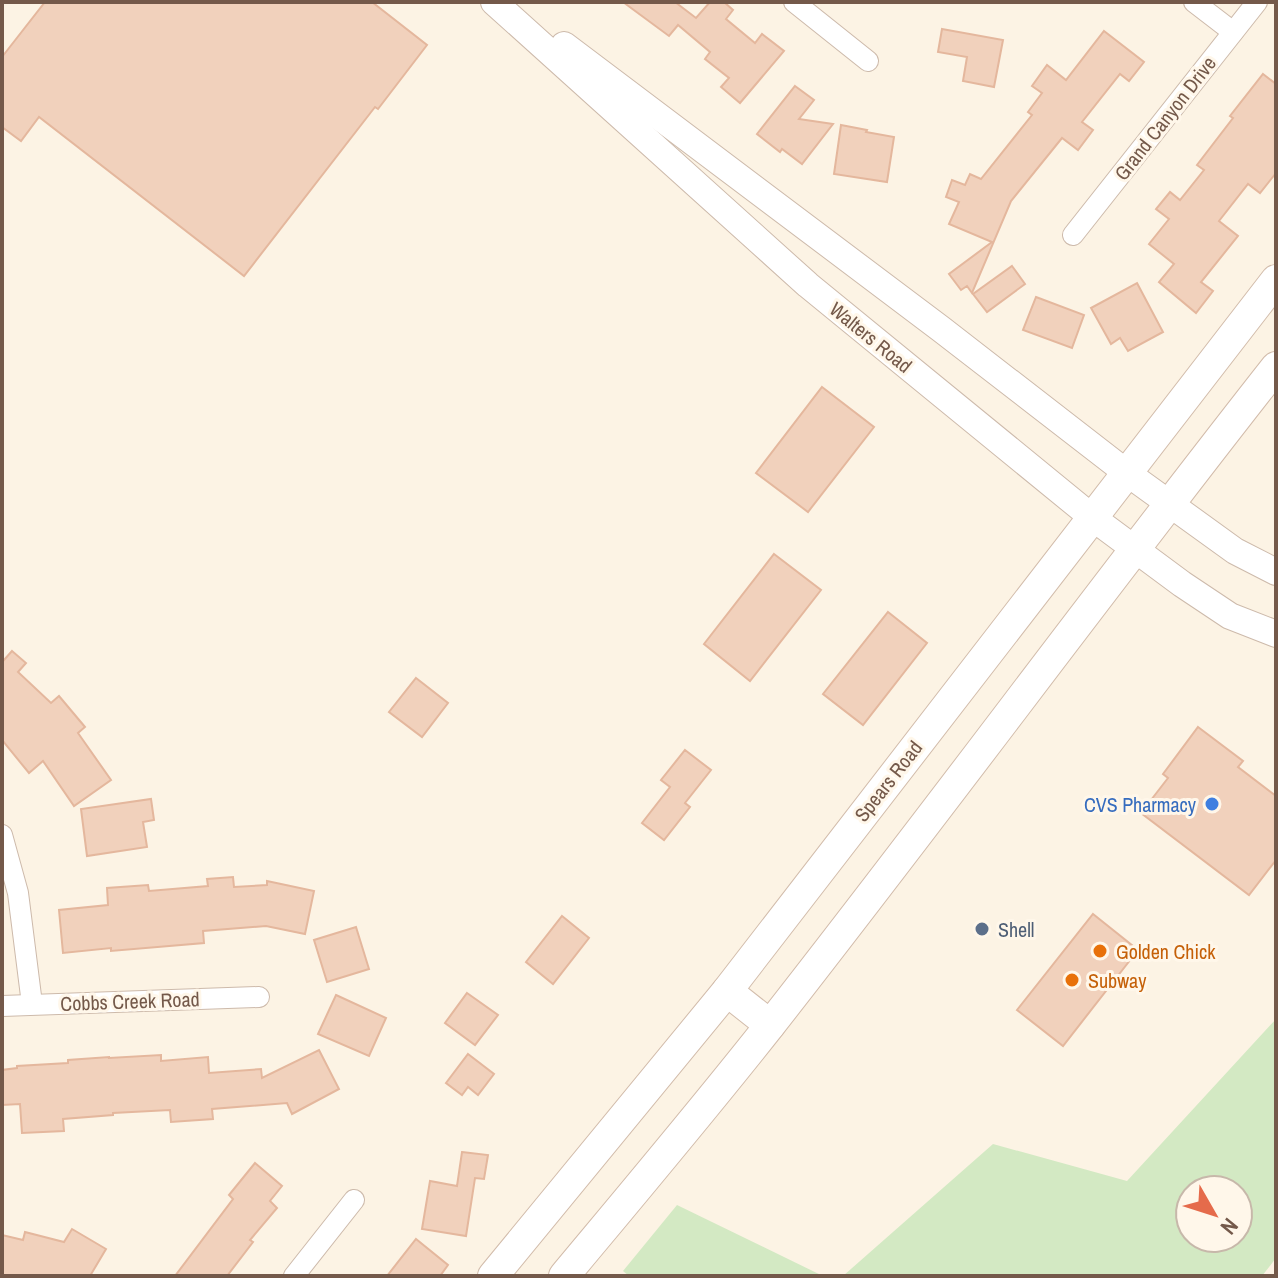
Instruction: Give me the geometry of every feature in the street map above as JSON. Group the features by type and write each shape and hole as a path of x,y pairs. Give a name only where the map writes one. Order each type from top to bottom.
{"main road":[{"name":"Spears Road","path":"493,1276 727,991 1276,280"},
{"path":"564,1276 770,1025 1276,367"},
{"path":"727,991 770,1025"}],"street":[{"name":"Walters Road","path":"494,2 808,285 1093,518 1230,616 1276,634"},
{"path":"507,2 1127,473 1235,551 1276,572"},
{"path":"794,2 868,61"},
{"path":"1194,2 1233,32"},
{"name":"Grand Canyon Drive","path":"1073,235 1257,2"},
{"path":"2,835 18,893 32,1004"},
{"name":"Cobbs Creek Road","path":"2,1006 259,997"},
{"path":"294,1276 354,1200"}],"green space":[{"path":"1276,1019 1276,1258 1262,1276 843,1276 993,1144 1127,1181"},
{"path":"677,1205 823,1276 629,1276 623,1271"}],"building":[{"path":"45,2 372,2 427,45 244,276 39,117 21,141 2,127 2,57"},
{"path":"623,2 675,2 696,18 710,2 724,2 733,10 726,19 755,43 762,34 784,51 740,103 721,87 729,78 705,59 710,52 678,25 669,36"},
{"path":"942,29 1003,40 994,87 963,81 967,57 938,52"},
{"path":"1104,31 1144,62 1129,81 1120,74 1082,122 1093,130 1078,150 1062,138 1011,201 972,293 967,286 961,290 949,274 992,242 949,224 959,202 946,197 952,180 965,185 970,174 981,179 1032,115 1028,112 1042,93 1032,86 1047,65 1066,80"},
{"path":"1263,74 1276,84 1276,173 1260,193 1248,184 1219,221 1238,236 1201,282 1213,291 1196,313 1159,282 1174,264 1149,244 1169,219 1156,209 1170,192 1180,200 1204,170 1197,165"},
{"path":"795,86 814,100 799,119 833,124 802,164 757,134"},
{"path":"841,125 894,137 887,182 834,174"},
{"path":"1012,266 1025,284 987,312 973,294"},
{"path":"1137,283 1163,332 1128,351 1120,338 1111,344 1091,308"},
{"path":"1036,297 1084,315 1072,348 1023,330"},
{"path":"822,387 874,427 808,512 756,473"},
{"path":"774,554 821,590 750,681 704,644"},
{"path":"888,612 927,643 863,725 823,694"},
{"path":"12,651 26,663 18,672 51,703 59,696 85,727 78,733 111,780 74,806 43,761 29,773 2,740 2,658 4,660"},
{"path":"416,678 448,703 422,737 389,712"},
{"name":"CVS Pharmacy","path":"1198,727 1243,761 1238,767 1276,796 1276,860 1249,895 1141,813 1168,778 1163,774"},
{"path":"685,750 711,770 685,803 690,807 664,840 642,823 670,787 661,780"},
{"path":"151,799 154,820 143,822 147,847 87,856 81,809"},
{"path":"233,877 234,887 267,885 267,881 314,891 305,934 266,926 203,931 204,943 63,953 59,910 108,905 107,888 148,885 149,891 208,886 207,879"},
{"path":"1093,914 1138,950 1063,1046 1017,1010"},
{"path":"562,916 589,938 553,984 526,962"},
{"path":"356,927 369,969 327,982 314,940"},
{"path":"467,993 498,1015 475,1045 445,1023"},
{"path":"336,995 386,1018 369,1056 318,1034"},
{"path":"319,1050 339,1089 292,1114 287,1103 212,1109 213,1119 171,1122 170,1110 113,1113 63,1119 64,1131 22,1133 20,1104 2,1105 2,1070 17,1066 109,1057 161,1055 161,1061 208,1057 209,1073 261,1069 262,1078"},
{"path":"468,1054 494,1074 478,1095 468,1087 462,1095 446,1083"},
{"path":"462,1152 488,1155 484,1179 475,1178 466,1236 422,1229 430,1181 457,1186"},
{"path":"255,1163 282,1186 270,1201 277,1208 250,1240 253,1242 227,1276 175,1276 233,1199 229,1195"},
{"path":"72,1229 106,1249 90,1276 2,1276 2,1235 23,1240 25,1232 64,1242"},
{"path":"416,1239 448,1265 440,1276 387,1276"}],"place":[{"name":"CVS Pharmacy","path":"1212,804"},
{"name":"Shell","path":"982,929"},
{"name":"Golden Chick","path":"1100,951"},
{"name":"Subway","path":"1072,980"}]}
